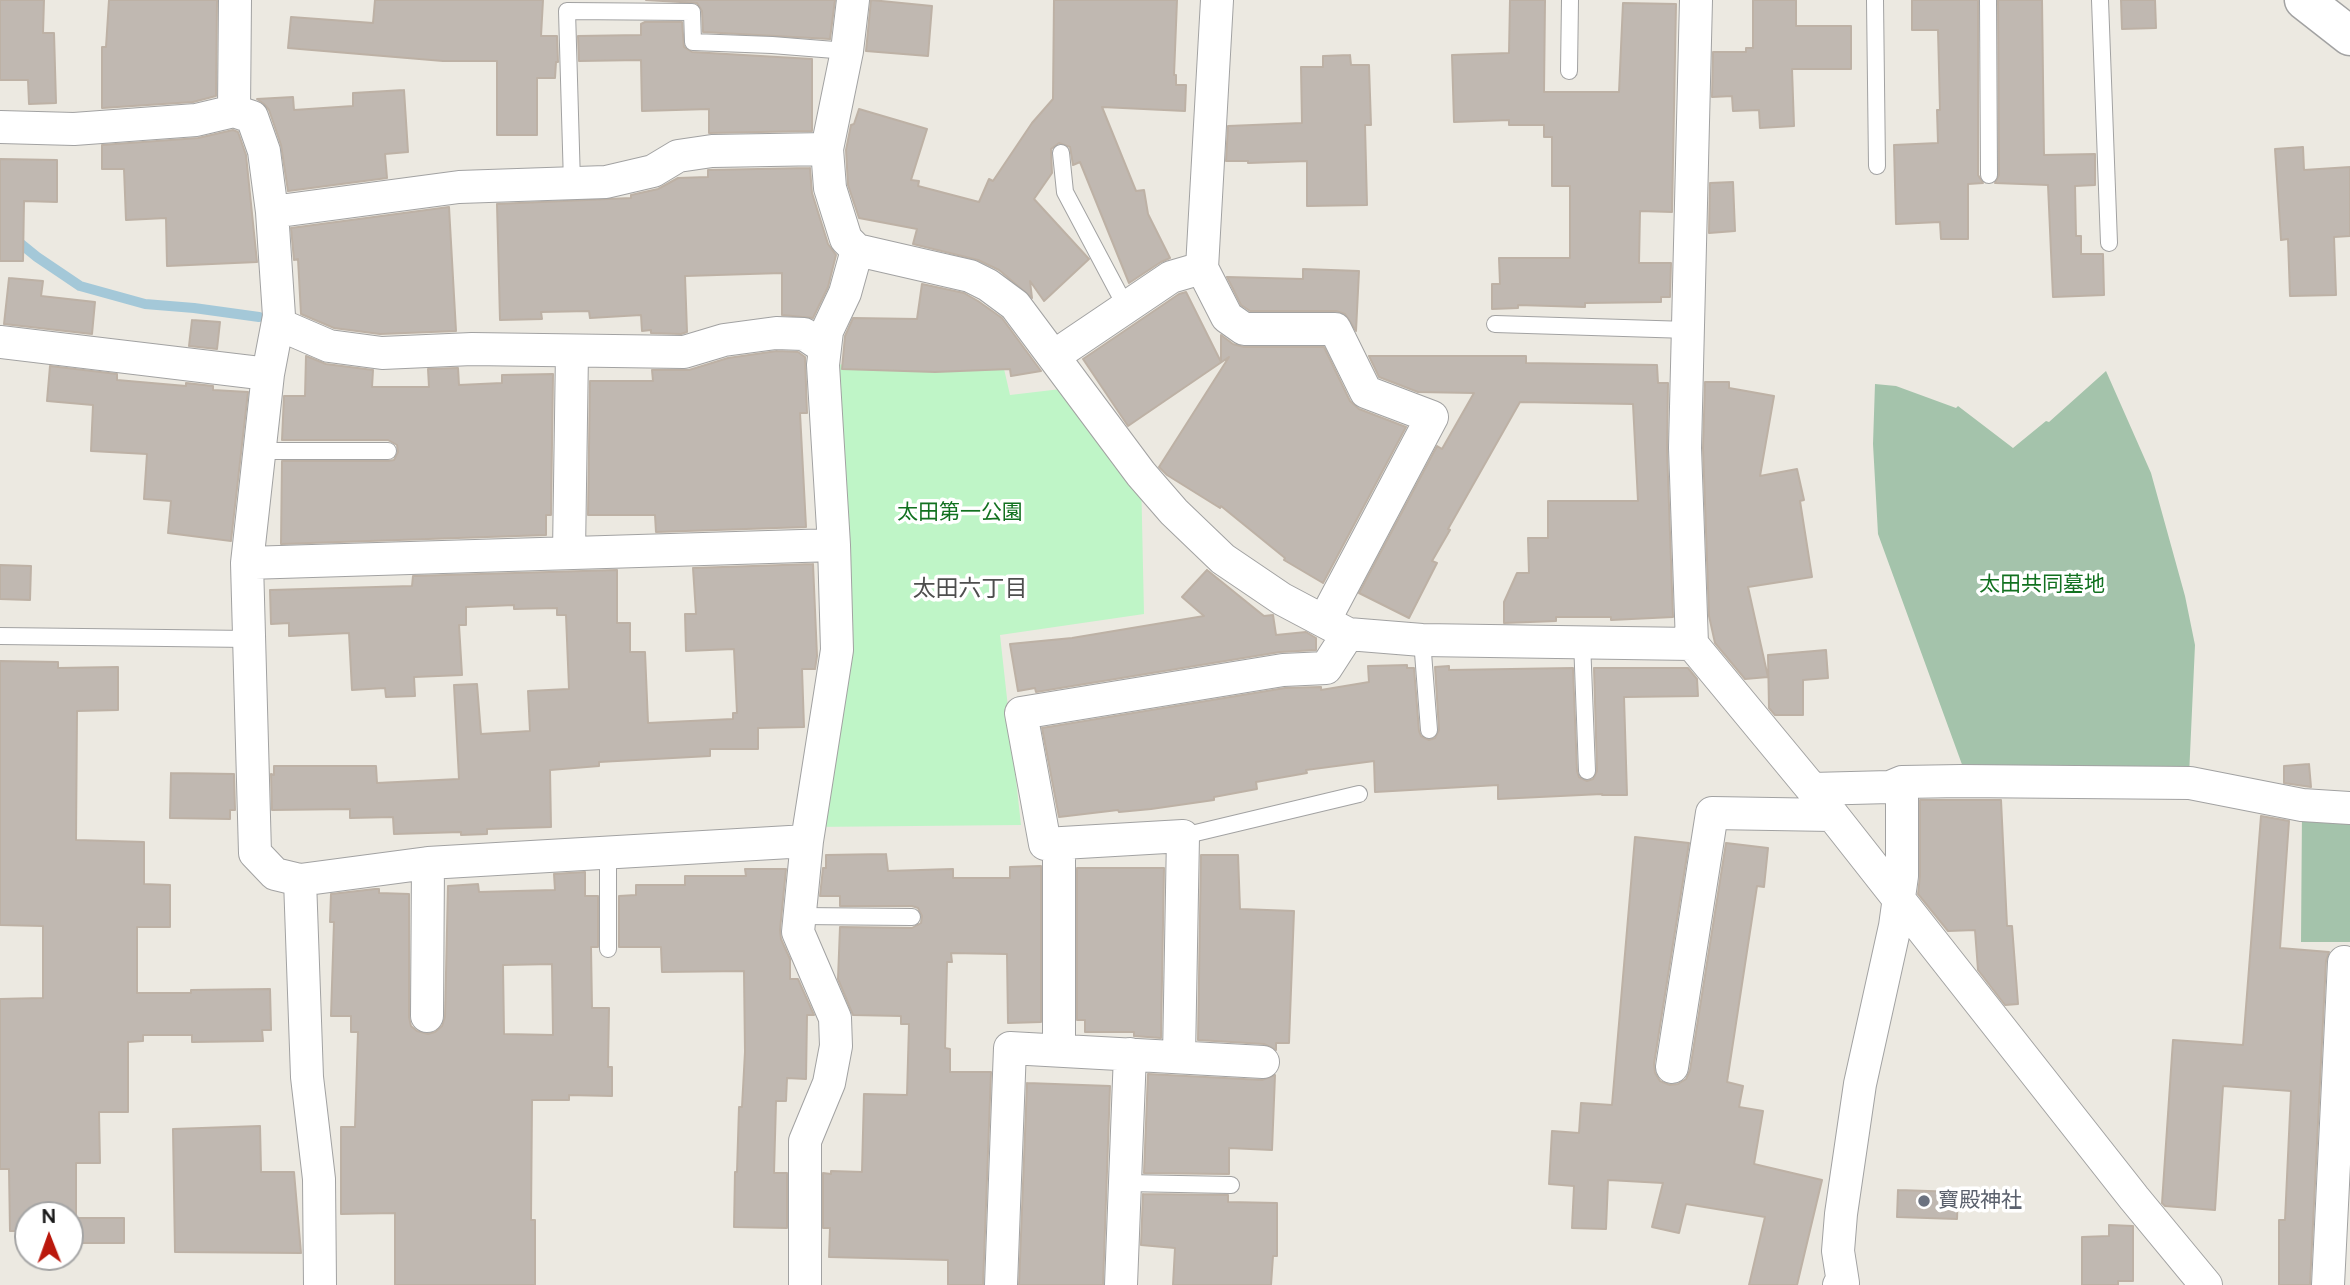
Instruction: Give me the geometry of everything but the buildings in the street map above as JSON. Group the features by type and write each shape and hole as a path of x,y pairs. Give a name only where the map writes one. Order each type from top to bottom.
{"street":[{"path":"234,111 235,0"},
{"path":"853,0 847,51 827,149 830,188 845,239 857,250 970,276 988,285 1015,305 1141,474 1223,559 1282,599 1336,628 1422,640 1692,644"},
{"path":"1179,1057 1183,836 1045,844 1021,713 1283,670 1326,667 1336,628 1432,417 1366,392 1335,328 1244,328 1227,317 1202,268 1217,0"},
{"path":"1696,0 1685,448 1692,644 1812,789 2134,1198 2206,1285"},
{"path":"2304,0 2350,36"},
{"path":"0,127 74,129 195,120 234,111 252,117 264,151 272,212 278,324 268,374 247,563 255,853 275,874 300,880 428,863 807,841"},
{"path":"272,212 459,187 606,182 653,171 678,156 712,151 827,149"},
{"path":"805,1285 805,1141 830,1083 836,1046 835,1018 798,932 807,841 837,650 834,545 823,385 827,331 845,293 857,250"},
{"path":"1054,356 1171,277 1202,268"},
{"path":"278,324 329,346 382,353 472,349 684,352 724,340 776,333 804,334 825,348"},
{"path":"0,342 268,374"},
{"path":"569,552 572,352"},
{"path":"247,563 834,545"},
{"path":"1812,789 1890,787 1902,782 1961,781 2190,783 2302,805 2350,808"},
{"path":"1843,1284 1838,1251 1841,1214 1860,1084 1895,926 1902,876 1902,782"},
{"path":"1672,1067 1712,813 1832,815"},
{"path":"1059,844 1059,1050"},
{"path":"427,1016 428,863"},
{"path":"300,880 307,1077 319,1179 320,1285"},
{"path":"2328,1285 2344,962"},
{"path":"1002,1285 1010,1048 1263,1062"},
{"path":"1121,1285 1130,1054"}],"lane":[{"path":"1569,71 1570,0"},
{"path":"1875,0 1877,166"},
{"path":"1988,0 1989,175"},
{"path":"2100,0 2109,243"},
{"path":"572,183 567,10 618,5 692,12 693,42 847,51"},
{"path":"1061,153 1065,192 1126,307"},
{"path":"1495,324 1688,330"},
{"path":"259,451 388,451"},
{"path":"0,636 249,639"},
{"path":"1422,640 1429,730"},
{"path":"1582,641 1587,771"},
{"path":"1183,836 1359,794"},
{"path":"608,852 608,949"},
{"path":"800,916 912,918"},
{"path":"1126,1183 1231,1185"}],"green space":[{"name":"太田第一公園","path":"1002,360 1010,395 1078,387 1141,474 1144,614 1000,635 1021,825 810,827 837,650 823,365"},
{"name":"太田共同墓地","path":"2106,371 2151,473 2185,596 2195,645 2189,776 1964,770 1878,534 1873,444 1875,384 1896,386 1956,408 1958,406 2013,448 2046,421 2049,422"},
{"path":"2302,811 2350,811 2350,942 2301,942"}],"waterway":[{"path":"0,227 37,257 80,286 145,304 259,317"}],"place":[{"name":"寶殿神社","path":"1924,1201"}],"district":[{"name":"太田六丁目","path":"970,589"}]}
